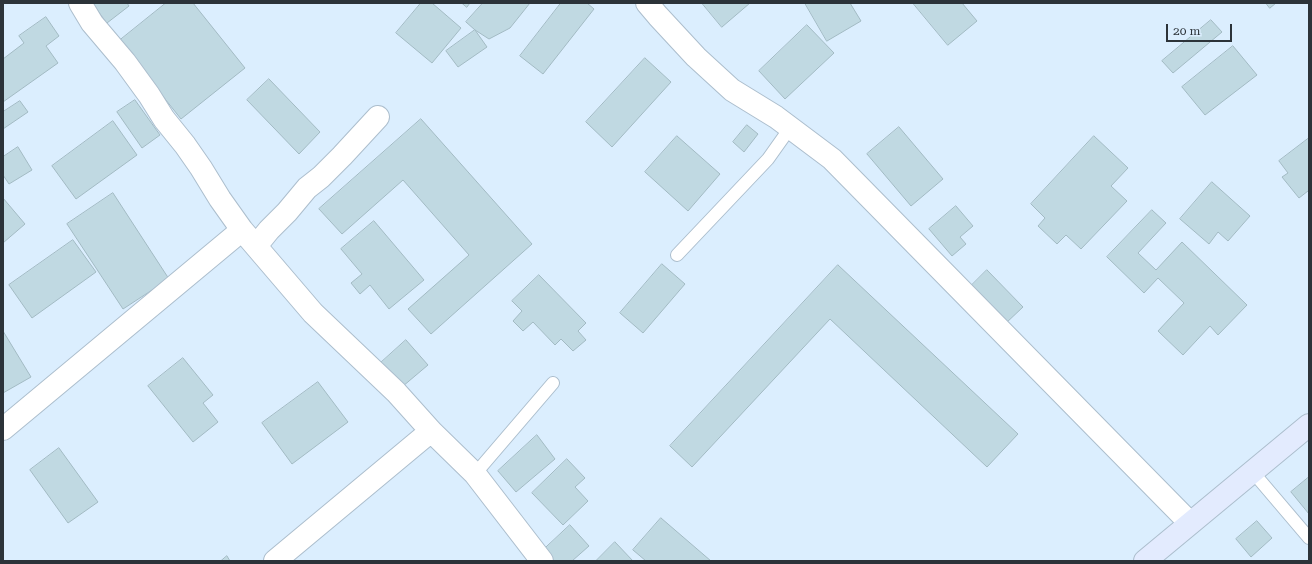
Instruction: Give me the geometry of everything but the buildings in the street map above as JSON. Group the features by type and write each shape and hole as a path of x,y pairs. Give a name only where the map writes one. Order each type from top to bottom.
{"main road":[{"path":"1145,561 1309,425"}],"street":[{"path":"80,3 92,23 125,62 164,119 185,145 242,230 313,314 396,392 431,431 475,474 542,561"},
{"path":"647,3 696,58 732,90 776,117 832,159 1190,523"},
{"path":"256,246 307,188 321,177 378,117"},
{"path":"3,429 242,230"},
{"path":"275,561 431,431"}],"lane":[{"path":"677,255 768,159 790,128"},
{"path":"475,474 553,383"},
{"path":"1252,471 1309,538"}]}
